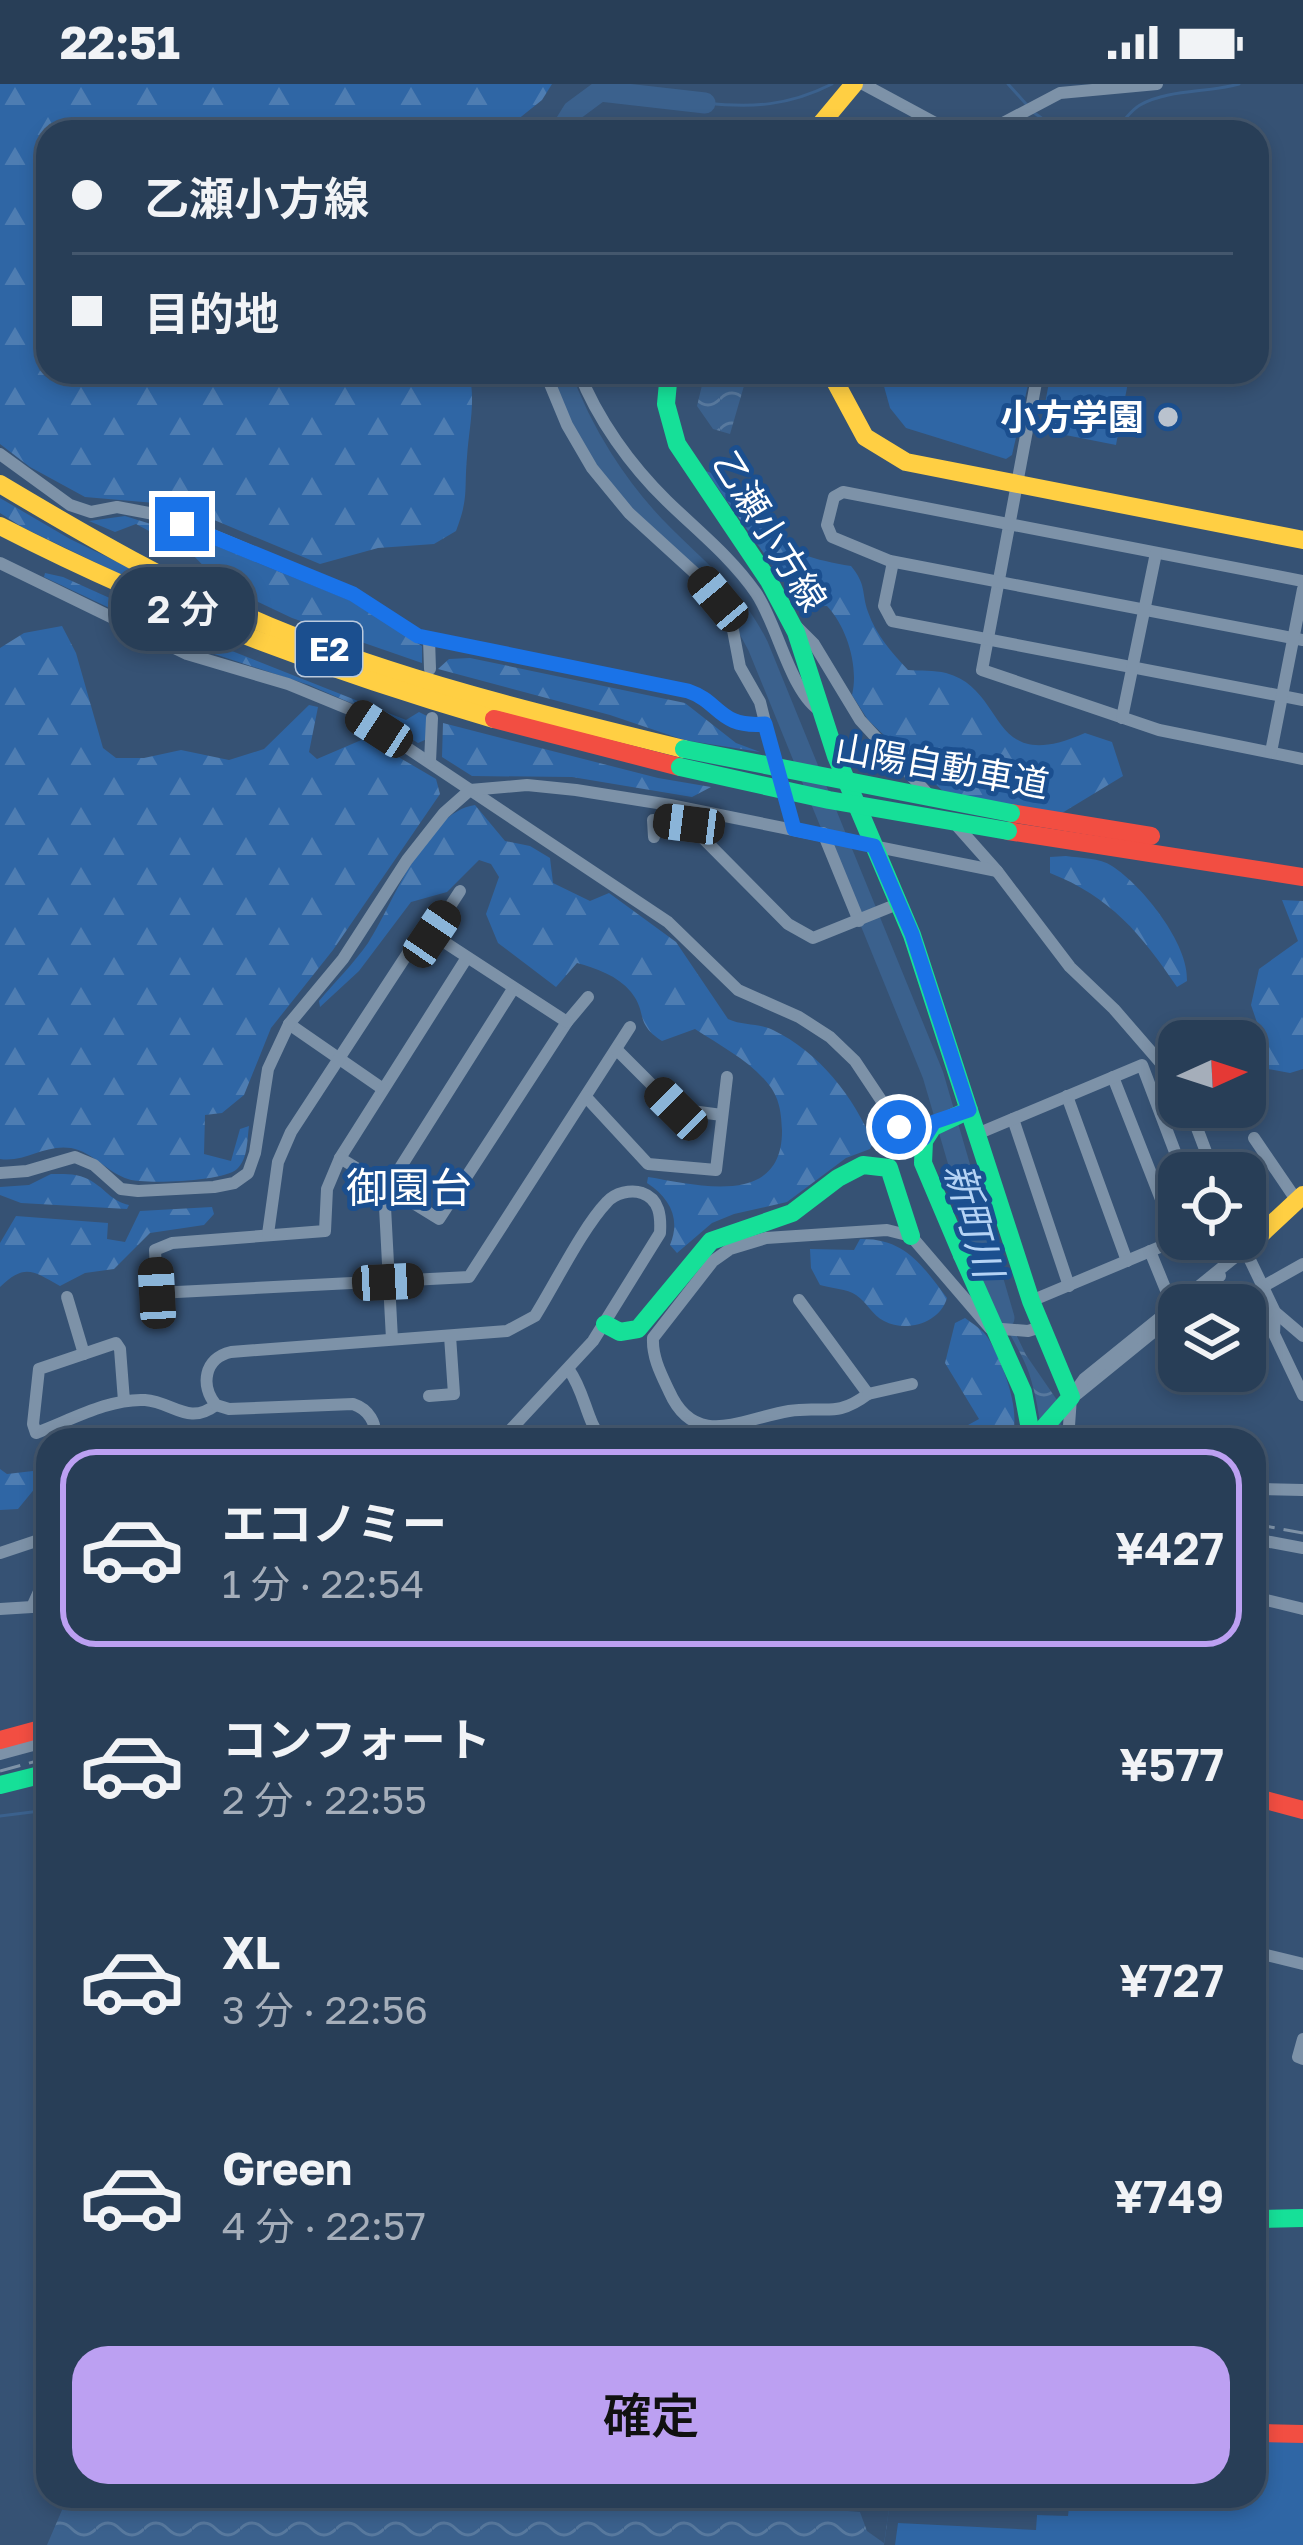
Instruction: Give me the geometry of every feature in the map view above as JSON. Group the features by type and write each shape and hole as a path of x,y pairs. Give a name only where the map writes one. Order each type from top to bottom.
{"main road":[{"path":"825,120 859,84"},
{"name":"乙瀬小方線","path":"668,384 666,404 677,444 792,622 836,756 896,905 977,1134 1065,1406"},
{"path":"835,384 850,421 874,447 906,462 1303,540"},
{"name":"山陽自動車道","path":"0,484 113,552 270,626 461,691 682,758 1090,826 1129,843"},
{"name":"山陽自動車道","path":"0,526 72,566 265,646 486,717 682,758 915,816 1129,843"},
{"name":"E2","path":"1129,843 1303,861"},
{"name":"E2","path":"1129,843 1303,877"},
{"path":"966,1111 929,1130 923,1163 1023,1392 1033,1428"},
{"path":"605,1324 620,1332 638,1329 711,1241 728,1231 789,1215 862,1165 882,1163 889,1168 911,1235"},
{"path":"1266,1225 1300,1198"},
{"path":"1046,1428 1065,1406"},
{"path":"0,1740 36,1730"},
{"path":"0,1785 36,1776"},
{"path":"1266,1787 1303,1796"},
{"path":"0,1796 36,1789"},
{"path":"1266,1800 1303,1810"},
{"path":"1266,2219 1303,2218"},
{"path":"1266,2433 1303,2434"}],"street":[{"path":"859,84 929,120"},
{"path":"1011,120 1060,93 1156,84"},
{"path":"1019,116 1022,120"},
{"path":"550,384 592,468 629,514 718,599 732,625 740,667 760,702 794,829"},
{"path":"585,384 625,451 668,502 731,560 755,592 774,622 805,698 822,712"},
{"path":"1036,384 981,662 985,673 1159,730 1303,759"},
{"path":"0,454 70,505 92,512 116,507 154,514 210,534 353,594 398,625 429,638 688,691 731,721 765,724"},
{"path":"1271,752 1298,639 1303,585 847,492 836,494 826,525 830,535 893,562 1298,639"},
{"path":"1122,718 1156,553"},
{"path":"0,562 187,654 288,684 349,710 668,922 738,990 799,1017 830,1037 855,1061 899,1127 929,1130"},
{"path":"893,562 884,606 889,619 1303,700"},
{"path":"792,622 814,644 860,720 998,871 1070,967 1158,1060"},
{"path":"429,638 430,669"},
{"path":"430,762 432,718"},
{"path":"0,1173 27,1171 75,1157 94,1165 122,1189 176,1190 234,1183 248,1173 268,1069 289,1024 343,959 406,860 444,812 470,790 527,785 576,790 824,833 998,871"},
{"path":"654,837 653,820 689,824 788,924 804,934 821,937 896,905"},
{"path":"824,833 860,920"},
{"path":"432,934 460,891"},
{"path":"268,1234 278,1162 291,1132 421,933 432,934 567,1022"},
{"path":"466,959 340,1158 327,1189 325,1231 172,1243 155,1250 157,1293 469,1277 630,1027"},
{"path":"392,1339 388,1187 513,989"},
{"path":"340,1158 439,1219 588,997"},
{"path":"289,1024 383,1089"},
{"path":"617,1050 676,1109 722,1115"},
{"path":"977,1134 1142,1065 1175,1152"},
{"path":"1113,1077 1158,1189"},
{"path":"586,1097 648,1164 716,1170 727,1078"},
{"path":"1067,1096 1127,1261"},
{"path":"1013,1119 1069,1286"},
{"path":"1254,1138 1300,1198"},
{"path":"373,1428 363,1407 353,1404 229,1409 216,1405 210,1399 206,1374 220,1354 523,1326 535,1316 607,1201 631,1191 644,1193 656,1202 660,1233 605,1324 569,1370 513,1428"},
{"path":"912,1384 868,1394 839,1412 799,1410 699,1426 677,1410 652,1349 653,1338 713,1261 730,1249 766,1238 886,1230 911,1235 978,1317 998,1328 1037,1328"},
{"path":"1031,1301 1158,1248"},
{"path":"1150,1251 1167,1284"},
{"path":"1209,1284 1236,1260"},
{"path":"1266,1285 1303,1264"},
{"path":"1266,1295 1275,1312 1303,1336"},
{"path":"68,1297 84,1354"},
{"path":"799,1300 868,1394"},
{"path":"1275,1312 1274,1334 1303,1395"},
{"path":"1067,1428 1065,1406 1158,1326"},
{"path":"429,1396 454,1394 450,1336"},
{"path":"36,1433 39,1369 116,1343 124,1401"},
{"path":"569,1370 579,1384 593,1428"},
{"path":"50,1428 124,1401 150,1400 183,1415 207,1412 216,1405"},
{"path":"1266,1489 1303,1490"},
{"path":"0,1553 36,1541"},
{"path":"1266,1541 1303,1548"},
{"path":"0,1609 32,1607 36,1598"},
{"path":"1266,1600 1303,1609"},
{"path":"0,1754 36,1744"},
{"path":"1266,1955 1303,1964"},
{"path":"1303,2039 1298,2057 1303,2059"}],"green space":[{"path":"0,84 552,84 542,100 517,120 36,120 36,384 471,384 465,494 456,531 434,544 378,548 320,564 195,512 85,497 30,467 0,444"},
{"name":"小方学園","path":"883,384 1028,384 1012,455 1006,459 906,428 890,408"},
{"path":"1049,384 1128,384 1116,445 1040,430"},
{"path":"706,471 727,484 762,529 785,546 851,566 862,584 875,628 908,670 946,673 966,682 1014,738 1030,745 1053,744 1085,733 1112,742 1123,776 1062,813 949,797 868,720 852,695 852,660 834,615 827,606 801,606"},
{"path":"0,498 70,539 233,618 182,604 22,527 0,513"},
{"path":"125,516 199,539 351,601 422,646 422,663 292,618 222,585 192,554 136,524 115,532 89,521"},
{"path":"45,573 406,720 419,712 427,716 427,739 418,743 360,707 309,685 190,646 44,577"},
{"path":"62,626 76,653 103,748 116,758 181,750 229,760 264,749 309,705 318,707 309,752 317,759 366,738 436,779 440,794 333,950 271,1028 244,1095 222,1113 205,1115 204,1154 231,1161 240,1129 249,1126 243,1160 230,1173 184,1181 137,1181 71,1148 0,1159 0,648 24,633"},
{"path":"470,658 685,703 736,743 760,752 684,740 438,669 449,659"},
{"path":"443,723 711,787 692,797 572,777 472,776 442,757"},
{"path":"475,805 505,841 530,846 550,858 553,883 590,901 609,893 676,942 728,1019 768,1028 820,1063 856,1109 873,1143 870,1149 846,1158 787,1202 712,1223 677,1253 670,1245 671,1210 647,1183 648,1177 712,1186 753,1181 779,1155 782,1130 776,1097 749,1065 695,1029 662,1041 644,1023 631,992 613,977 577,963 556,987 498,943 486,914 499,877 491,864 479,860 447,892 411,902 359,971 320,1007 319,1001 368,943 426,842 457,811"},
{"path":"1050,857 1107,863 1137,887 1172,934 1186,966 1187,981 1177,987 1123,919 1091,893 1050,873"},
{"path":"1282,900 1303,901 1303,1069 1290,1073 1266,1068 1266,1020 1256,1020 1251,1005 1259,969 1298,941"},
{"path":"51,1174 83,1177 129,1205 127,1209 21,1203 0,1195 0,1187 29,1185"},
{"path":"212,1207 214,1214 204,1225 150,1233 114,1269 85,1273 60,1286 36,1273 23,1272 0,1287 0,1243 16,1216 108,1223 107,1239 125,1242 140,1211"},
{"path":"860,1239 889,1243 911,1256 947,1298 937,1314 912,1326 893,1324 853,1293 820,1285 811,1268 810,1249 854,1250"},
{"path":"965,1318 988,1338 1005,1374 1014,1428 963,1428 979,1419 945,1363 955,1323"},
{"path":"0,1469 7,1474 33,1471 36,1487 18,1509 0,1510"},
{"path":"1266,2440 1303,2442 1303,2545 895,2545 898,2523 1036,2530 1037,2515 1068,2516 1069,2508 1266,2508"}],"water":[{"path":"702,384 745,384 730,434 713,429 697,406"},
{"path":"995,1291 1026,1355 1059,1403 1061,1428 1040,1428 1029,1373 1000,1313"},
{"path":"63,2508 889,2508 884,2545 47,2545"}],"pier":[{"path":"889,2508 884,2543 867,2531 860,2512 848,2511"}],"waterway":[{"name":"新町川","path":"600,91 601,84"},
{"path":"705,103 770,104 832,84"},
{"path":"1008,84 1027,105"},
{"path":"1124,120 1151,100 1239,84"},
{"name":"新町川","path":"567,120 600,91 705,103"},
{"path":"1033,112 1044,120"},
{"name":"新町川","path":"565,384 616,479 647,518 727,599 758,646 933,1075 1004,1318"},
{"path":"0,1816 36,1812"}],"railway":[{"path":"1266,1526 1303,1533"},
{"path":"0,1771 36,1761"}],"traffic: fast":[{"path":"668,384 666,404 677,444 769,581 796,632 836,756 912,935 1031,1301 1071,1397 1044,1428"},
{"path":"684,749 1011,813"},
{"path":"680,767 829,800 1008,831"},
{"path":"962,1255 923,1163 924,1141 933,1127 969,1110"},
{"path":"605,1324 620,1332 638,1329 711,1241 792,1213 863,1165 889,1168 911,1236"},
{"path":"962,1255 1023,1392 1030,1428"},
{"path":"0,1785 36,1776"},
{"path":"1266,2219 1303,2218"}],"traffic: slow":[{"path":"824,120 854,84"},
{"path":"836,384 865,437 906,462 1303,540"},
{"path":"0,484 166,578 319,646 474,695 684,749"},
{"path":"0,526 120,584 242,635 494,719"},
{"path":"1266,1229 1303,1195"}],"traffic: jam":[{"path":"494,719 680,767"},
{"path":"1011,813 1151,836"},
{"path":"1008,831 1303,877"},
{"path":"0,1740 36,1730"},
{"path":"1266,1800 1303,1810"},
{"path":"1266,2433 1303,2434"}],"place":[{"name":"小方学園","path":"1168,417"}],"district":[{"name":"御園台","path":"409,1188"}],"route":[{"path":"182,524 353,594 418,636 688,691 731,721 765,724 794,829 874,846 917,950 969,1110 934,1122 924,1138 899,1127"}]}
